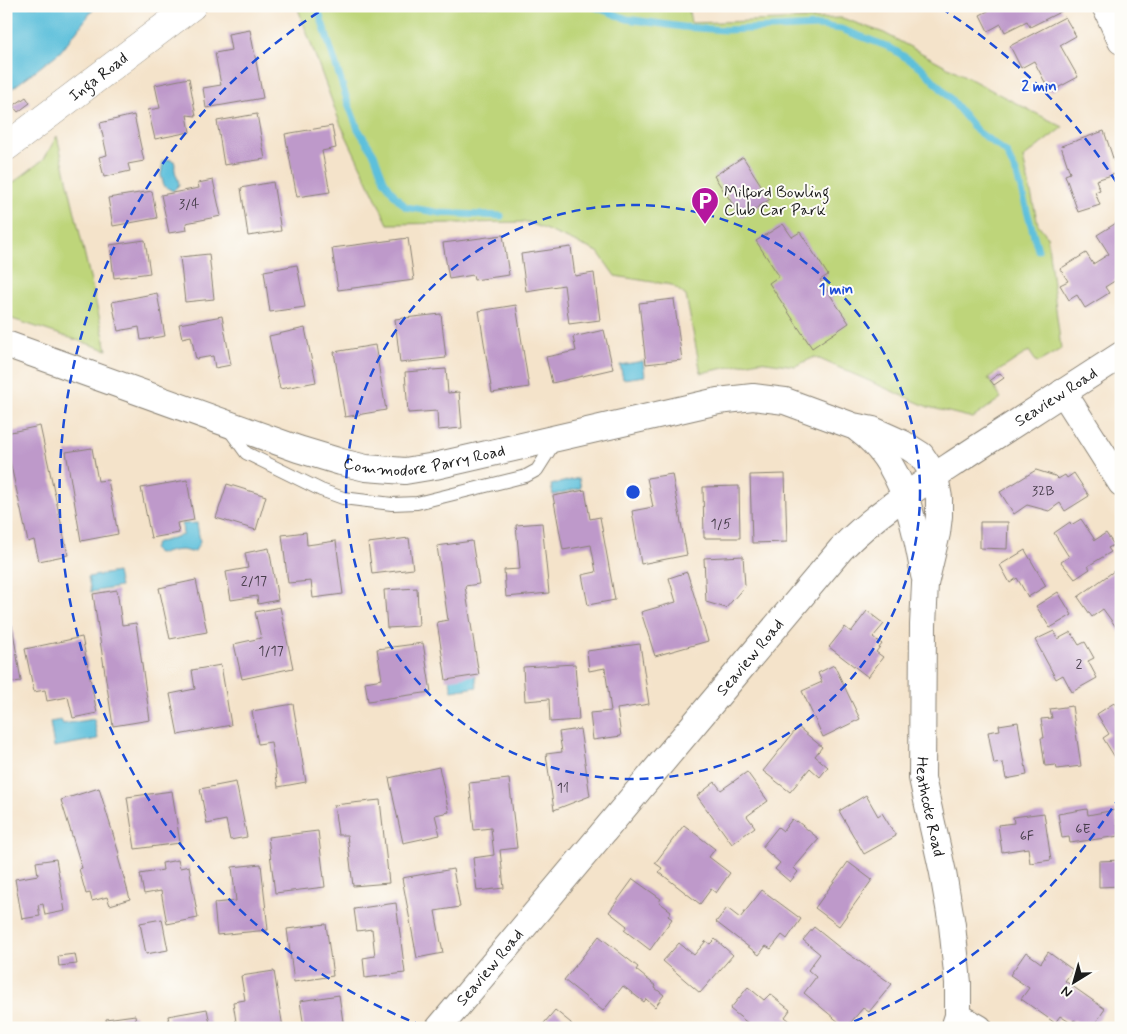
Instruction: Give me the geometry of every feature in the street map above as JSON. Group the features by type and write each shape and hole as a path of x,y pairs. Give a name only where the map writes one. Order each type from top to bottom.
{"main road":[{"name":"Inga Road","path":"6,148 192,6"}],"street":[{"path":"1105,6 1121,41"},
{"name":"Commodore Parry Road","path":"6,344 298,449 366,468 404,471 444,464 718,401 752,397 785,401 853,426 873,430 902,443 921,455 935,476"},
{"name":"Seaview Road","path":"439,1028 841,549 862,528 905,496 1121,355"},
{"path":"1063,392 1121,483"},
{"name":"Commodore Parry Road","path":"853,426 873,440 884,455 905,496"},
{"name":"Heathcote Road","path":"935,476 939,498 939,516 925,584 922,778 943,873 952,925 964,1024"},
{"name":"Heathcote Road","path":"905,496 920,552 925,584"}],"lane":[{"path":"224,422 246,453 313,486 343,498 392,504 417,503 526,476 537,470 557,438"}],"green space":[{"path":"297,6 688,6 691,23 842,18 884,33 1063,127 1023,158 1038,224 1047,236 1061,349 1037,363 1029,351 988,378 1001,398 973,418 928,407 815,357 795,366 759,361 701,373 686,296 672,285 615,276 598,252 528,222 388,224 340,123"},
{"path":"57,136 107,350 6,317 6,188 44,159"}],"water":[{"path":"6,6 96,6 60,52 6,93"},
{"path":"168,159 174,161 179,183 173,191 164,186 161,175 163,162"},
{"path":"643,361 645,376 623,379 620,365"},
{"path":"579,478 581,488 553,495 551,485"},
{"path":"197,523 200,542 195,551 171,551 162,554 153,549 157,542 183,535 182,524"},
{"path":"117,572 120,587 91,592 88,577"},
{"path":"475,671 477,687 452,691 449,676"},
{"path":"94,719 98,739 54,747 50,722 61,720 63,724"}],"building":[{"path":"998,6 1059,6 1062,11 1030,27 1027,21 1005,32 1001,24 988,31 980,15"},
{"path":"1065,17 1076,36 1060,45 1078,77 1050,92 1034,61 1021,68 1010,46"},
{"path":"250,30 263,98 206,108 203,88 221,85 215,53 231,50 228,34"},
{"path":"189,78 196,116 187,115 190,132 155,139 148,110 160,108 155,85"},
{"path":"26,97 30,103 18,112 13,106"},
{"path":"257,114 265,159 224,165 217,121"},
{"path":"134,115 144,161 128,164 130,171 104,177 99,157 107,155 100,123"},
{"path":"332,126 336,148 322,151 330,192 297,197 285,134"},
{"path":"1104,131 1118,173 1096,180 1100,190 1095,192 1100,205 1078,212 1065,175 1070,173 1061,146"},
{"path":"743,157 770,199 742,218 714,176"},
{"path":"213,180 221,216 186,223 187,230 169,233 161,195 199,188 198,183"},
{"path":"273,182 281,231 248,236 241,188"},
{"path":"152,191 157,218 113,226 108,198"},
{"path":"1121,220 1121,277 1105,287 1109,293 1085,308 1077,295 1069,300 1060,285 1068,281 1060,269 1086,253 1093,264 1109,254 1097,235"},
{"path":"783,224 792,237 800,232 828,275 820,280 849,323 812,348 769,283 779,276 756,241"},
{"path":"503,235 509,275 474,280 473,275 449,279 443,243"},
{"path":"408,238 414,280 338,290 332,248"},
{"path":"145,240 150,273 114,278 110,245"},
{"path":"571,247 575,276 594,273 600,320 569,324 564,285 526,291 521,254"},
{"path":"209,254 214,299 185,302 180,257"},
{"path":"297,265 305,307 270,312 264,271"},
{"path":"157,293 165,336 141,340 139,327 118,331 112,302"},
{"path":"674,299 682,360 646,364 639,303"},
{"path":"516,305 529,387 492,393 479,311"},
{"path":"441,314 446,358 400,363 395,319"},
{"path":"222,316 231,365 215,368 213,356 196,359 191,336 182,338 179,324"},
{"path":"305,328 316,382 280,389 269,336"},
{"path":"604,330 613,369 552,383 546,357 576,351 573,337"},
{"path":"375,345 386,410 345,417 334,352"},
{"path":"446,369 448,393 459,392 462,428 438,430 437,411 408,413 405,372"},
{"path":"1000,373 1004,378 994,385 990,380"},
{"path":"40,426 68,555 39,561 34,540 28,542 6,443 6,433"},
{"path":"92,448 98,481 108,480 118,534 81,541 66,452"},
{"path":"1036,470 1055,476 1058,479 1065,475 1067,478 1074,473 1089,496 1065,511 1060,503 1049,511 1027,505 1014,514 1000,492"},
{"path":"672,474 687,555 641,564 632,511 653,507 647,478"},
{"path":"785,474 787,542 752,543 750,475"},
{"path":"187,480 194,520 177,523 179,533 151,538 141,488"},
{"path":"227,484 266,496 256,530 216,518"},
{"path":"739,486 740,538 704,538 703,487"},
{"path":"585,490 590,519 600,517 615,600 588,605 582,575 596,572 591,545 563,550 553,496"},
{"path":"1081,519 1095,540 1106,533 1114,545 1108,548 1111,552 1088,566 1090,569 1075,579 1061,562 1069,557 1054,533 1070,522 1071,525"},
{"path":"980,522 1008,522 1007,549 980,548"},
{"path":"542,523 549,593 506,597 504,570 520,569 516,525"},
{"path":"306,532 307,545 336,541 343,594 313,598 311,581 288,583 282,535"},
{"path":"409,538 413,569 372,574 368,543"},
{"path":"472,541 479,584 465,586 479,675 446,680 437,622 448,620 437,546"},
{"path":"269,548 278,600 258,604 257,596 231,600 226,572 248,568 245,553"},
{"path":"1025,550 1046,586 1028,597 1017,578 1010,583 1000,565"},
{"path":"743,556 745,586 726,608 706,602 704,558"},
{"path":"1114,571 1121,581 1121,634 1103,609 1092,617 1078,597"},
{"path":"687,572 708,641 655,656 641,612 676,602 669,578"},
{"path":"196,580 207,632 170,639 159,588"},
{"path":"417,588 419,626 387,628 384,590"},
{"path":"117,590 122,625 136,623 150,720 113,726 93,594"},
{"path":"1058,592 1072,615 1050,628 1036,606"},
{"path":"280,607 293,668 242,679 234,644 261,638 255,612"},
{"path":"867,611 884,624 873,637 882,644 876,652 883,657 868,677 829,647 845,627 851,632"},
{"path":"12,625 21,681 6,683 6,626"},
{"path":"1054,631 1058,639 1071,632 1079,645 1085,642 1094,658 1088,661 1097,678 1072,692 1063,675 1056,679 1035,640"},
{"path":"82,637 97,713 73,718 68,697 47,701 45,690 34,692 25,649"},
{"path":"423,643 431,692 368,701 365,682 382,679 377,649"},
{"path":"640,644 649,704 617,709 621,736 593,740 590,713 611,711 605,668 589,671 587,651"},
{"path":"575,664 579,720 550,722 549,699 525,701 523,667"},
{"path":"221,665 231,725 178,735 170,694 195,689 192,670"},
{"path":"834,665 860,719 823,737 802,691 822,682 818,673"},
{"path":"1114,703 1121,714 1121,767 1103,738 1109,734 1097,714"},
{"path":"293,704 306,782 278,787 271,742 258,744 252,711"},
{"path":"1072,706 1081,766 1057,769 1056,765 1045,766 1041,738 1044,738 1041,719 1052,718 1050,709"},
{"path":"1018,722 1027,775 1006,779 1003,763 994,764 988,732 1000,730 999,725"},
{"path":"798,727 822,747 815,756 828,767 820,777 810,768 790,792 763,771"},
{"path":"580,729 590,796 554,810 546,754 562,752 559,732"},
{"path":"439,767 449,812 435,815 440,835 403,843 389,778"},
{"path":"747,772 768,801 747,816 755,827 732,844 697,796 715,782 721,790"},
{"path":"509,779 517,848 500,850 504,888 477,891 473,858 494,855 491,828 474,830 469,783"},
{"path":"236,782 247,837 230,840 226,820 207,824 200,789"},
{"path":"99,788 120,857 118,857 130,899 110,905 107,897 92,901 90,893 86,894 79,869 82,868 61,800"},
{"path":"172,791 180,843 135,849 127,797"},
{"path":"866,795 878,816 882,813 896,836 864,854 839,811"},
{"path":"380,800 389,883 353,886 347,835 338,835 334,805"},
{"path":"1087,809 1088,815 1115,810 1119,836 1070,843 1069,837 1062,838 1058,814"},
{"path":"1044,813 1051,860 1030,863 1028,848 1002,852 998,825 1014,823 1013,817"},
{"path":"792,819 819,839 794,868 798,872 790,882 775,869 780,863 762,847 778,827 783,831"},
{"path":"684,825 715,849 709,857 730,873 716,893 711,889 700,904 659,872 662,868 655,863"},
{"path":"318,831 325,887 275,893 268,837"},
{"path":"56,859 65,911 45,915 43,904 38,905 40,916 22,919 15,879 38,875 36,862"},
{"path":"178,860 180,868 189,866 198,918 167,924 161,891 144,894 140,874 163,870 162,863"},
{"path":"1121,860 1121,886 1099,887 1099,861"},
{"path":"848,862 872,880 839,926 815,908"},
{"path":"261,864 268,930 217,935 214,903 236,901 232,867"},
{"path":"453,869 460,907 435,911 443,953 417,958 402,878"},
{"path":"633,879 661,899 659,902 671,911 668,916 672,919 650,950 624,930 627,926 609,912"},
{"path":"762,890 801,919 787,939 782,935 771,949 766,946 759,955 716,922 727,908 740,918"},
{"path":"396,903 405,973 365,978 363,958 375,956 372,929 357,931 354,909"},
{"path":"162,919 168,950 146,954 140,923"},
{"path":"326,924 333,976 294,982 287,929"},
{"path":"814,927 840,948 892,984 869,1012 863,1008 846,1028 804,993 816,977 808,970 820,954 803,940"},
{"path":"599,936 638,967 636,970 664,995 655,1007 646,999 644,1002 623,986 603,1011 564,980"},
{"path":"715,939 733,955 700,993 663,961 679,943 694,955 706,941 710,944"},
{"path":"1026,952 1041,963 1048,952 1073,970 1065,981 1105,1009 1092,1028 1085,1028 1074,1020 1071,1023 1060,1016 1055,1023 1021,999 1029,988 1010,975"},
{"path":"75,954 77,964 59,966 58,956"},
{"path":"274,971 283,1028 237,1028 233,1002 245,1000 241,976"},
{"path":"748,987 764,1000 770,994 790,1010 785,1017 799,1028 754,1028 730,1009"},
{"path":"339,995 344,1028 304,1028 300,1001"},
{"path":"207,1009 211,1028 170,1028 168,1016"},
{"path":"555,1010 571,1023 572,1028 540,1028"},
{"path":"135,1015 137,1028 107,1028 106,1019"}],"waterway":[{"path":"317,6 358,129 374,154 384,180 395,196 406,207 441,213 501,216"},
{"path":"593,6 627,19 683,27 725,30 820,26 841,29 889,47 921,67 977,131 1006,152 1017,175 1038,250"}],"place":[{"name":"Milford Bowling Club Car Park","path":"705,225"}]}
